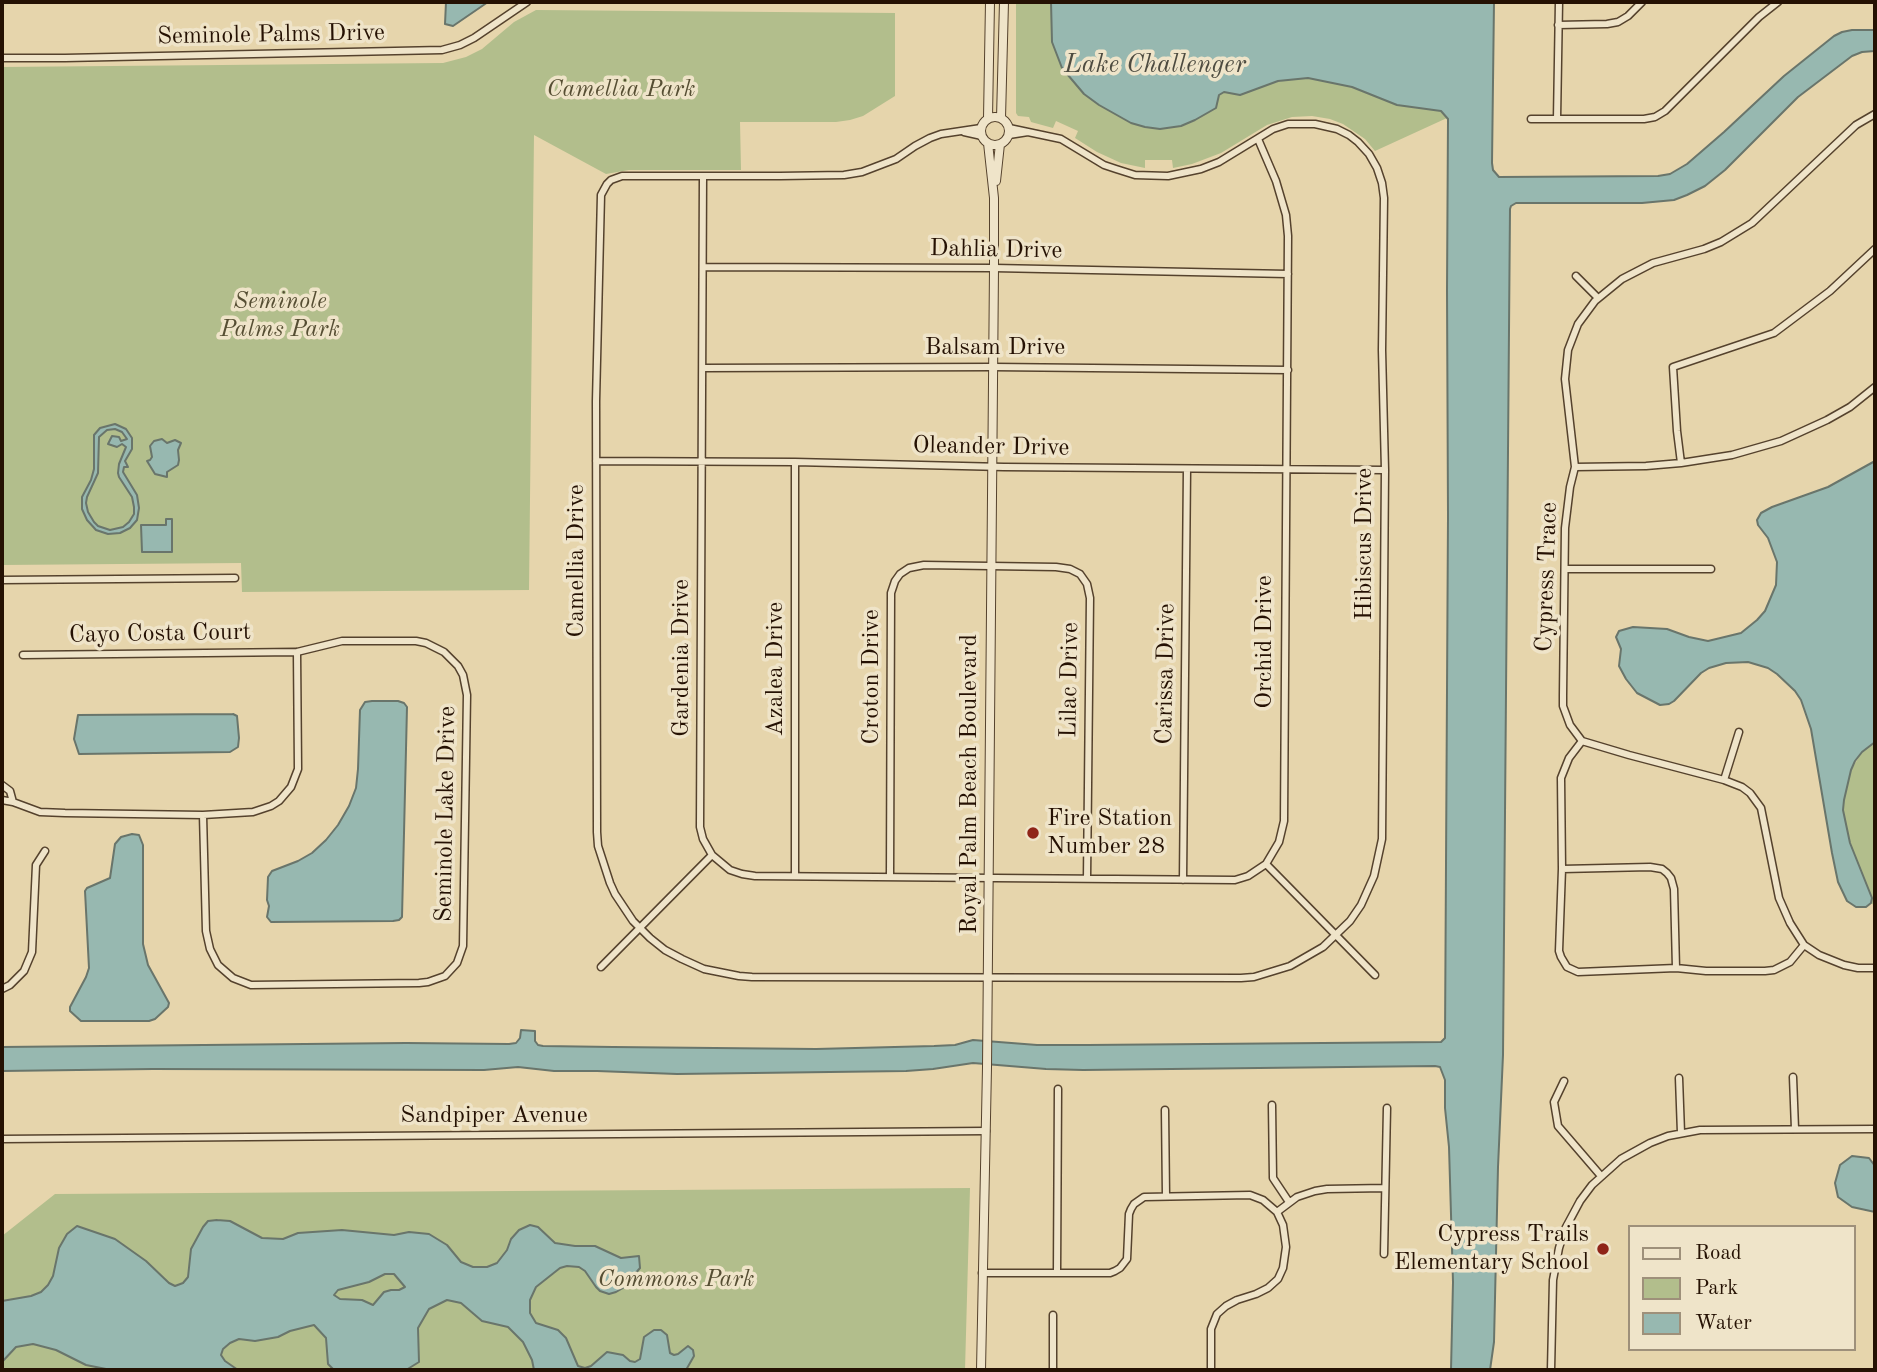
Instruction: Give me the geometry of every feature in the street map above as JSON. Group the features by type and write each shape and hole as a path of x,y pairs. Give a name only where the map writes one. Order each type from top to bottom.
{"street":[{"name":"Seminole Palms Drive","path":"2,58 442,50 474,38 527,2"},
{"path":"988,118 990,2"},
{"path":"1001,118 1004,2"},
{"path":"1557,119 1559,2"},
{"path":"1558,25 1618,22 1642,2"},
{"path":"1531,119 1644,119 1660,115 1759,17 1778,2"},
{"name":"Cypress Trace","path":"1582,741 1570,725 1563,706 1567,508 1575,467 1565,379 1570,344 1578,324 1598,298 1637,270 1704,249 1752,223 1856,125 1875,114"},
{"path":"997,116 1001,118 1007,122 1009,132 1000,144 988,143 981,132 983,122 997,116"},
{"name":"Hibiscus Drive","path":"987,976 1254,977 1290,966 1323,947 1350,920 1367,894 1380,858 1382,839 1384,198 1377,168 1358,142 1337,129 1304,123 1273,129 1219,162 1168,176 1135,174 1104,165 1061,139 1030,132 1009,132"},
{"name":"Camellia Drive","path":"981,132 955,131 930,138 896,159 862,172 834,175 622,176 607,184 601,195 596,461 597,832 603,864 625,911 665,950 704,969 739,976 987,976"},
{"name":"Orchid Drive","path":"1258,139 1276,181 1286,215 1288,274 1284,821 1279,842 1266,864"},
{"name":"Royal Palm Beach Boulevard","path":"981,1370 987,1067 995,268 994,198 988,143"},
{"name":"Royal Palm Beach Boulevard","path":"994,198 1000,144"},
{"name":"Gardenia Drive","path":"703,176 700,827 712,855"},
{"path":"1681,463 1673,367 1774,333 1830,291 1875,249"},
{"name":"Dahlia Drive","path":"703,267 995,268 1288,274"},
{"path":"1576,276 1598,298"},
{"name":"Balsam Drive","path":"702,368 1287,370"},
{"path":"1575,467 1681,463 1732,455 1781,441 1827,420 1850,407 1875,387"},
{"name":"Oleander Drive","path":"596,461 1385,470"},
{"name":"Azalea Drive","path":"795,462 795,876"},
{"name":"Carissa Drive","path":"1183,880 1187,468"},
{"name":"Croton Drive","path":"890,876 891,593 900,574 909,568 924,565 991,566"},
{"name":"Lilac Drive","path":"991,566 1070,569 1080,574 1087,584 1090,611 1087,879"},
{"path":"1564,569 1711,569"},
{"path":"2,580 235,579"},
{"name":"Seminole Lake Drive","path":"203,815 206,931 210,949 218,965 233,978 251,985 419,983 445,976 457,963 463,946 467,695 463,675 452,658 444,652 416,641 342,641 297,652"},
{"path":"2,800 40,812 203,815 262,810 279,801 295,778 298,760 297,652"},
{"name":"Cayo Costa Court","path":"23,655 297,652"},
{"path":"1724,780 1739,732"},
{"path":"1804,945 1790,962 1774,970 1735,972 1676,968 1578,972 1567,967 1559,951 1561,778 1569,758 1582,741 1742,787 1762,808 1779,898 1804,945 1819,955 1844,965 1875,968"},
{"path":"2,785 10,791 13,802"},
{"path":"2,989 24,971 32,952 36,865 45,851"},
{"path":"601,967 712,855 725,866 742,874 755,876 1235,880 1248,876 1266,864 1375,975"},
{"path":"1562,869 1656,867 1667,873 1674,889 1676,968"},
{"path":"1793,1077 1795,1129"},
{"path":"1679,1078 1681,1133"},
{"path":"1564,1081 1554,1102 1558,1126 1601,1177"},
{"path":"1057,1273 1058,1089"},
{"path":"1272,1105 1273,1178 1289,1202"},
{"path":"1384,1254 1387,1108"},
{"path":"1164,1110 1166,1196"},
{"path":"1551,1370 1553,1280 1559,1248 1573,1212 1592,1185 1621,1159 1650,1143 1681,1133 1713,1129 1875,1129"},
{"name":"Sandpiper Avenue","path":"2,1139 986,1131"},
{"path":"1277,1212 1303,1195 1327,1189 1385,1188"},
{"path":"982,1273 1110,1273 1120,1268 1127,1259 1129,1214 1134,1204 1144,1197 1250,1195 1268,1203 1277,1212 1283,1225 1286,1247 1283,1268 1278,1279 1268,1288 1237,1300 1217,1314 1211,1329 1211,1370"},
{"path":"1053,1315 1053,1370"}],"green space":[{"path":"1016,2 1051,2 1052,42 1062,68 1084,94 1099,105 1131,123 1145,127 1160,129 1181,126 1216,108 1219,95 1224,92 1240,95 1268,84 1296,78 1337,83 1397,105 1441,111 1447,118 1375,151 1365,139 1343,124 1312,116 1292,117 1267,125 1221,153 1192,164 1173,168 1172,160 1145,160 1145,168 1121,163 1075,138 1078,131 1056,121 1053,128 1031,122 1029,117 1018,116 1016,113"},
{"name":"Seminole Palms Park","path":"536,10 895,13 895,96 863,116 850,120 740,122 741,170 629,170 606,174 534,135 529,590 242,592 241,563 2,565 2,67 443,63 466,57 482,49 514,22"},
{"path":"1875,742 1875,906 1871,903 1872,898 1850,843 1843,810 1851,770 1862,752"},
{"name":"Commons Park","path":"970,1188 965,1370 2,1370 2,1236 55,1194"}],"water":[{"path":"446,2 488,2 453,26 445,24"},
{"name":"Lake Challenger","path":"1051,2 1494,2 1492,163 1493,170 1499,177 1670,174 1687,164 1784,76 1834,36 1852,30 1875,30 1875,51 1852,56 1798,97 1725,170 1705,186 1687,195 1674,200 1642,203 1516,203 1510,209 1503,1055 1494,1342 1490,1370 1451,1370 1453,1282 1449,1147 1445,1080 1440,1067 1083,1070 973,1063 906,1071 677,1074 554,1071 518,1067 484,1070 2,1071 2,1047 509,1044 516,1043 521,1030 535,1031 535,1041 543,1046 816,1049 955,1045 973,1040 1037,1045 1088,1045 1441,1042 1445,1038 1448,119 1441,111 1397,105 1352,87 1308,78 1278,81 1240,95 1224,92 1219,95 1216,108 1181,126 1160,129 1131,123 1084,94 1062,68 1052,42"},
{"path":"115,424 126,429 132,438 132,449 125,461 128,467 124,467 123,472 137,495 139,508 137,520 130,528 120,533 108,534 96,530 82,509 82,497 94,469 94,435 100,428","holes":["107,430 122,432 127,439 121,441 119,437 112,436 108,444 117,447 122,444 126,447 118,473 132,497 134,514 123,527 110,530 94,522 86,503 98,473 99,437"]},
{"path":"162,439 167,443 175,440 181,443 178,465 167,472 167,477 155,474 147,461 152,457 150,446 154,441"},
{"path":"1875,461 1875,742 1855,761 1843,810 1850,843 1872,898 1866,907 1856,907 1847,901 1838,882 1811,729 1795,691 1768,668 1748,662 1726,663 1701,673 1674,701 1660,705 1637,693 1626,679 1619,666 1621,649 1616,637 1619,631 1633,627 1667,629 1708,641 1741,633 1765,611 1776,585 1777,562 1768,538 1758,525 1757,520 1761,513 1828,487"},
{"path":"166,519 172,519 172,552 142,552 141,525 166,525"},
{"path":"398,701 407,707 402,917 393,921 271,922 267,917 267,900 268,877 272,871 312,853 338,825 349,806 356,788 360,710 365,702"},
{"path":"78,715 237,716 239,738 238,747 230,752 79,754 74,739"},
{"path":"139,835 143,845 143,944 148,965 169,1003 168,1007 149,1021 81,1021 70,1011 70,1007 89,968 85,891 110,878 115,844 121,837"},
{"path":"1852,1156 1869,1158 1875,1166 1875,1212 1852,1207 1838,1197 1835,1183 1840,1165"},
{"path":"208,1221 230,1221 262,1238 283,1239 298,1233 342,1230 394,1235 409,1232 429,1234 447,1245 461,1262 473,1267 487,1267 497,1263 519,1230 530,1225 538,1227 555,1243 595,1246 621,1258 639,1256 640,1268 623,1288 616,1292 609,1294 600,1291 585,1271 579,1267 567,1266 560,1268 536,1287 530,1300 530,1313 536,1323 558,1330 566,1338 578,1366 591,1366 607,1352 623,1355 635,1362 640,1359 644,1337 654,1330 661,1330 667,1335 670,1353 678,1354 688,1346 693,1350 694,1356 686,1370 534,1370 523,1342 508,1327 482,1321 461,1303 447,1300 429,1309 418,1328 419,1362 406,1370 334,1370 328,1364 326,1338 314,1325 278,1337 255,1341 239,1339 230,1343 221,1355 238,1370 111,1370 86,1365 56,1350 33,1344 16,1347 2,1362 2,1301 31,1296 48,1285 53,1276 59,1248 67,1234 77,1226 115,1239 175,1286 188,1277 191,1249","holes":["385,1274 394,1274 405,1287 384,1292 373,1305 362,1300 340,1299 334,1295 338,1290 369,1282"]}],"place":[{"name":"Fire Station Number 28","path":"1033,833"},
{"name":"Cypress Trails Elementary School","path":"1603,1249"}],"park label":[{"name":"Camellia Park","path":"621,90"}]}
